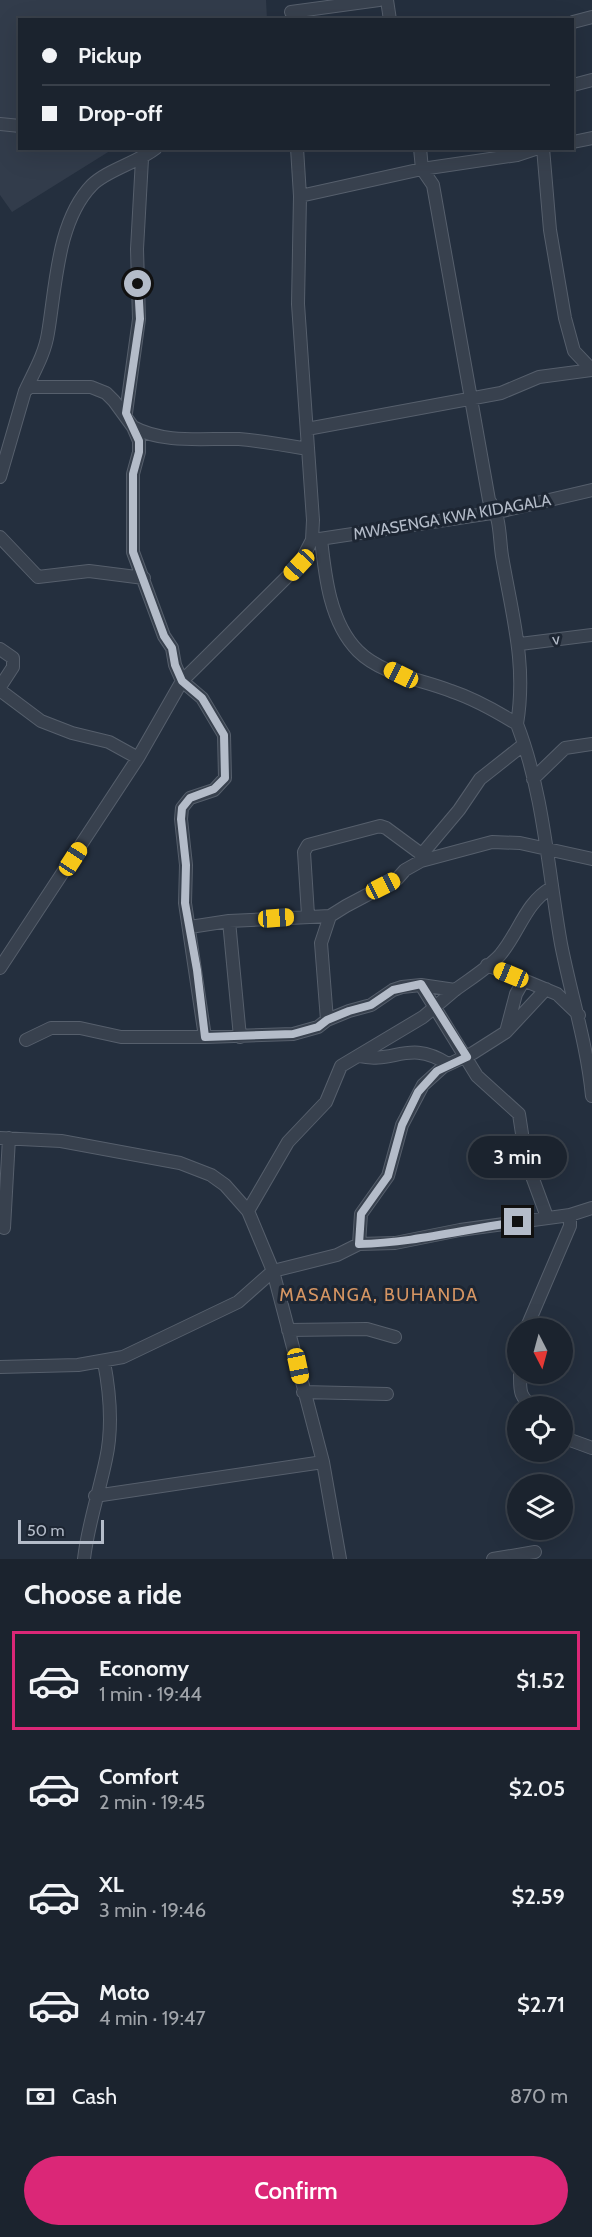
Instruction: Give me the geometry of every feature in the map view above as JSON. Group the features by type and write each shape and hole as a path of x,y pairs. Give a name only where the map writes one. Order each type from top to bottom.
{"street":[{"path":"291,10 379,0"},
{"path":"387,0 390,18"},
{"path":"574,22 592,17"},
{"path":"574,85 592,80"},
{"path":"0,123 18,126"},
{"path":"574,142 592,138"},
{"path":"0,477 26,388 41,360 48,337 62,247 74,212 93,184 142,159 153,150"},
{"path":"297,150 300,196 298,304 308,449 317,540 333,607 356,650 366,658 401,675 451,691 489,707 517,724"},
{"path":"420,150 422,169 433,186 489,500 498,512 509,598 520,644 521,699 517,724 533,779 548,850 551,888 562,947 579,1016 592,1096"},
{"path":"300,196 422,169 517,155 534,150"},
{"path":"541,150 550,231 565,318 574,351 592,370"},
{"path":"126,413 140,319 137,249 142,159"},
{"path":"307,429 506,392 539,377 592,370"},
{"path":"26,388 91,387 106,393 126,413 139,441 139,452 133,474 133,552 182,681 202,698 224,735 227,767 221,785 190,798 182,808 186,865 185,903 205,1037"},
{"path":"133,427 152,435 242,440 308,449"},
{"name":"MWASENGA KWA KIDAGALA","path":"317,540 498,512 592,490"},
{"path":"0,537 38,577 89,571 144,578"},
{"path":"0,968 138,758 182,681 288,578 317,540"},
{"name":"v","path":"520,644 592,634"},
{"path":"0,649 10,654 14,662 2,683 1,691 41,720 72,733 109,742 138,758"},
{"path":"533,779 565,748 592,744"},
{"path":"190,927 229,921 308,915 330,916 397,879 405,870 425,857 480,779 524,745"},
{"path":"308,915 304,852 308,845 380,826 425,857 506,841 592,860"},
{"path":"248,1211 288,1142 326,1102 341,1066 434,1008 500,955 524,915 543,893 551,888"},
{"path":"327,1020 320,954 330,916"},
{"path":"229,921 240,1037"},
{"path":"487,965 557,994 579,1016"},
{"path":"507,1032 516,994 524,980"},
{"path":"26,1040 51,1028 80,1028 121,1037 240,1037 293,1034 318,1027 327,1020 371,1005 393,990 421,984 455,990"},
{"path":"421,984 477,1076 519,1114 526,1160 547,1217"},
{"path":"359,1244 361,1214 388,1176 408,1110 427,1080 448,1064 467,1057 507,1032 546,989"},
{"path":"358,1056 429,1052 448,1064"},
{"path":"4,1228 5,1138 61,1142 180,1163 211,1175 225,1185 248,1211 273,1271 323,1462 340,1559"},
{"path":"0,1367 104,1362 123,1357 238,1302 273,1271 337,1255 359,1244 395,1243 460,1230 570,1215 592,1208"},
{"path":"531,1318 570,1226 570,1215"},
{"path":"288,1330 368,1329 395,1337"},
{"path":"84,1559 95,1496 106,1462 110,1418 109,1388 104,1362"},
{"path":"303,1392 387,1394"},
{"path":"573,1441 592,1448"},
{"path":"95,1496 323,1462"},
{"path":"493,1559 535,1552"}],"shaded area":[{"path":"0,0 266,0 267,18 18,18 18,150 111,150 12,212 0,195"}],"district":[{"name":"MASANGA, BUHANDA","path":"379,1295"}],"route":[{"path":"138,284 140,319 126,413 139,441 139,452 133,474 133,552 164,636 172,648 175,665 182,681 202,698 226,739 225,778 221,785 190,798 182,808 181,819 186,865 185,903 192,936 205,1037 293,1034 318,1027 327,1020 371,1005 393,990 421,984 467,1057 437,1071 418,1092 402,1125 388,1176 361,1214 359,1244 395,1243 460,1230 518,1222"}]}
